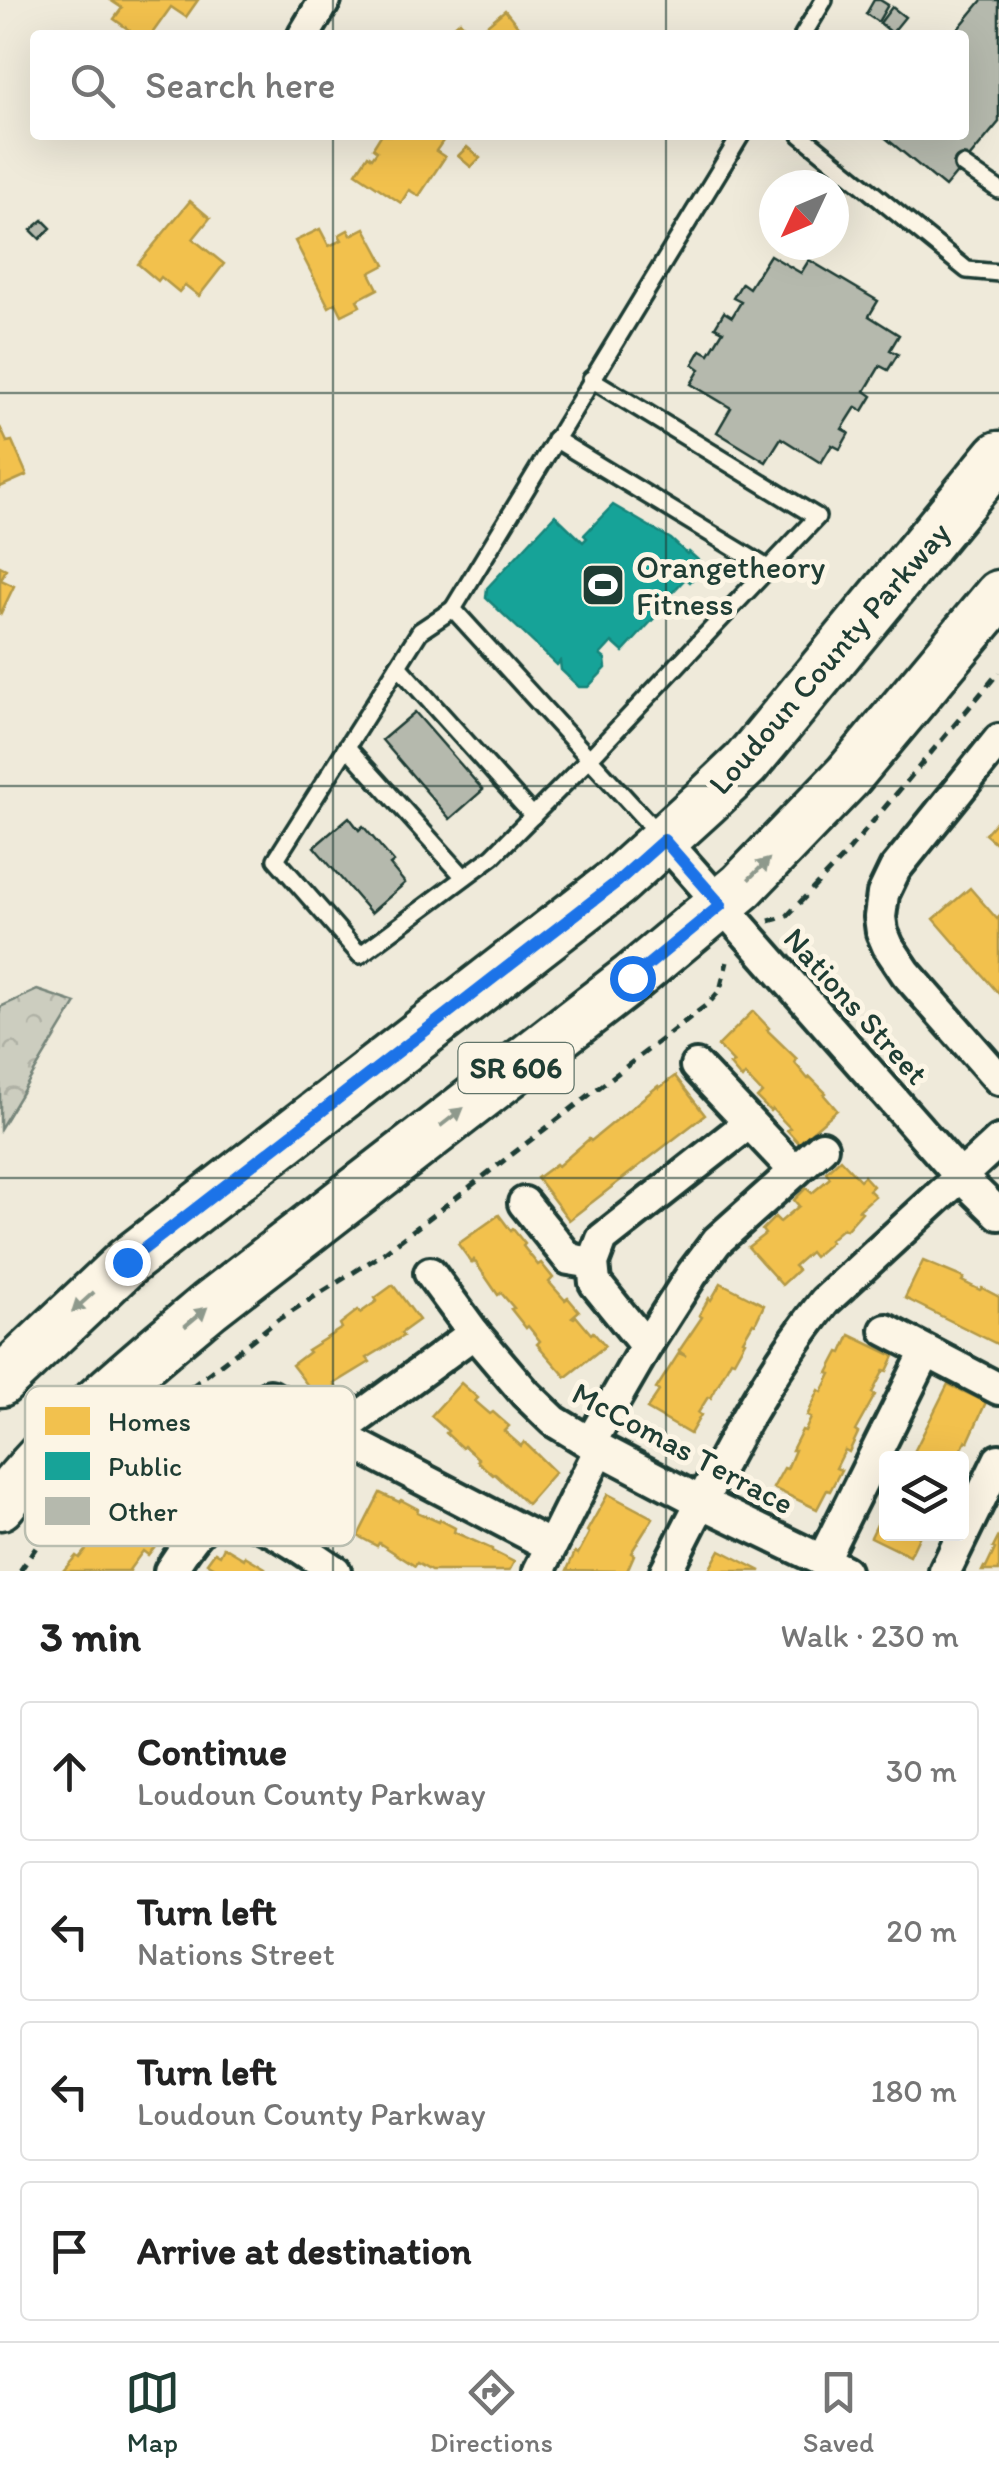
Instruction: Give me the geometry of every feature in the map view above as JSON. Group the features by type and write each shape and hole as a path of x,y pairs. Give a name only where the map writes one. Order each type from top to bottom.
{"main road":[{"name":"Loudoun County Parkway","path":"0,1382 127,1262 617,882 664,840 745,764 999,456"},
{"name":"SR 606","path":"114,1386 194,1318 721,905 848,776 999,595"},
{"name":"SR 606","path":"0,1505 25,1477"}],"street":[{"path":"307,30 325,0"},
{"path":"999,740 894,870 883,894 880,917 882,932 896,959 999,1079"},
{"name":"Nations Street","path":"664,840 960,1177 999,1214"},
{"path":"696,1066 795,1171"},
{"path":"646,1346 596,1283 593,1263 602,1239 748,1123"},
{"path":"666,1571 777,1366 812,1317 999,1141"},
{"path":"355,1445 545,1558 595,1446 646,1346 692,1274 717,1241 822,1147"},
{"path":"524,1203 570,1259 593,1263"},
{"name":"McComas Terrace","path":"430,1273 474,1332 554,1421 816,1563"},
{"path":"886,1330 999,1388"},
{"path":"355,1420 474,1332"},
{"path":"816,1563 926,1352"},
{"path":"944,1571 999,1460"},
{"path":"170,1571 189,1546"},
{"path":"295,1546 336,1571"}],"lane":[{"path":"806,30 824,0"},
{"path":"591,379 818,517 493,856 360,954 276,859 420,631 453,609 591,379 738,140"},
{"path":"808,140 967,270 999,273"},
{"path":"964,165 999,190"},
{"path":"555,439 769,569"},
{"path":"453,609 664,840"},
{"path":"398,666 533,816"},
{"path":"347,746 464,877"}],"path":[{"path":"767,922 786,916 842,857 999,672"},
{"path":"193,1386 279,1319 382,1255 709,1003 720,990 727,962"},
{"path":"20,1571 37,1546"}],"green space":[{"path":"37,990 76,1003 0,1129 0,1007"}],"building: Homes":[{"path":"110,0 198,0 186,17 171,7 155,30 129,30 114,19 122,8"},
{"path":"505,10 521,30 481,30"},
{"path":"460,21 468,30 450,30"},
{"path":"378,140 441,140 436,151 445,157 419,196 409,190 401,203 356,173 368,155 372,158 377,151 373,148"},
{"path":"467,147 480,158 471,167 458,156"},
{"path":"190,201 210,218 193,239 224,264 199,296 185,285 179,292 161,277 158,281 138,264"},
{"path":"365,228 385,265 370,273 378,289 357,300 360,306 342,315 336,303 329,307 295,241 320,229 329,246 342,240 339,235 348,230 351,235"},
{"path":"0,427 7,442 12,441 27,475 0,487"},
{"path":"0,566 6,569 1,580 14,586 0,615"},
{"path":"999,818 999,846 985,834"},
{"path":"970,888 999,917 999,994 934,919"},
{"path":"753,1011 837,1110 799,1143 787,1130 790,1128 757,1098 762,1093 745,1075 742,1079 718,1046"},
{"path":"675,1076 705,1115 569,1220 537,1178"},
{"path":"840,1159 860,1180 864,1176 873,1186 869,1190 875,1196 859,1210 862,1212 846,1230 843,1228 814,1257 810,1252 794,1266 798,1270 782,1285 748,1247 765,1234 762,1230 775,1217 780,1222 799,1206 794,1200 806,1188 812,1193 830,1178 826,1172"},
{"path":"499,1215 553,1278 549,1282 579,1311 572,1317 576,1316 605,1346 566,1377 537,1344 540,1341 511,1309 514,1308 501,1293 498,1295 458,1244"},
{"path":"923,1261 999,1297 999,1345 905,1298"},
{"path":"721,1283 764,1305 734,1361 731,1360 711,1398 698,1413 701,1415 690,1434 647,1409 679,1353 686,1356 679,1351"},
{"path":"393,1285 419,1320 335,1386 308,1386 292,1365 307,1350 342,1328 340,1324 358,1310 360,1313 377,1301 375,1298"},
{"path":"850,1335 894,1356 872,1393 875,1395 855,1431 858,1433 849,1452 845,1450 836,1468 841,1470 817,1509 773,1488 784,1468 787,1469 792,1450 811,1418 807,1416 819,1390 822,1392"},
{"path":"461,1383 478,1398 475,1401 509,1426 504,1431 521,1446 524,1442 555,1472 527,1504 431,1416"},
{"path":"948,1384 986,1402 961,1451 914,1451"},
{"path":"380,1493 440,1520 455,1528 454,1532 514,1562 509,1571 431,1571 358,1536"},
{"path":"608,1494 653,1518 631,1553 634,1555 627,1571 567,1570 575,1552 578,1554"},
{"path":"879,1520 879,1541 871,1537"},
{"path":"999,1536 999,1571 982,1571 986,1568"},
{"path":"879,1541 917,1541 910,1556"},
{"path":"89,1546 155,1546 148,1555 143,1551 131,1571 63,1571 76,1556 79,1558"},
{"path":"224,1547 265,1568 213,1571 215,1568 207,1563 215,1552 220,1555"},
{"path":"720,1550 761,1571 709,1570"}],"building: Public":[{"path":"613,505 671,539 705,566 690,582 686,578 623,652 612,642 600,655 606,668 588,687 579,687 561,670 560,661 557,665 486,598 487,588 555,515 583,542 587,538 584,535"}],"building: Other":[{"path":"874,0 888,5 878,22 866,14"},
{"path":"982,0 999,0 999,122 945,187 888,140 969,140 969,30 957,30"},
{"path":"892,7 905,17 894,30 880,23"},
{"path":"43,220 51,228 40,239 31,230"},
{"path":"767,260 779,260 801,273 809,260 878,301 869,316 899,335 890,350 898,354 888,370 880,366 865,391 872,396 863,411 856,407 842,429 849,433 840,449 832,445 821,463 781,438 766,462 717,432 731,408 691,384 700,369 693,364 701,350 709,354 723,331 715,327 724,312 732,317 741,302 733,298 742,283 749,288"},
{"path":"415,712 483,790 450,819 382,740"},
{"path":"349,817 359,830 363,826 394,862 390,865 405,883 371,913 314,847"}],"place":[{"name":"Orangetheory Fitness","path":"603,585"}],"route":[{"path":"127,1262 617,882 664,840 721,905 632,978"}]}
